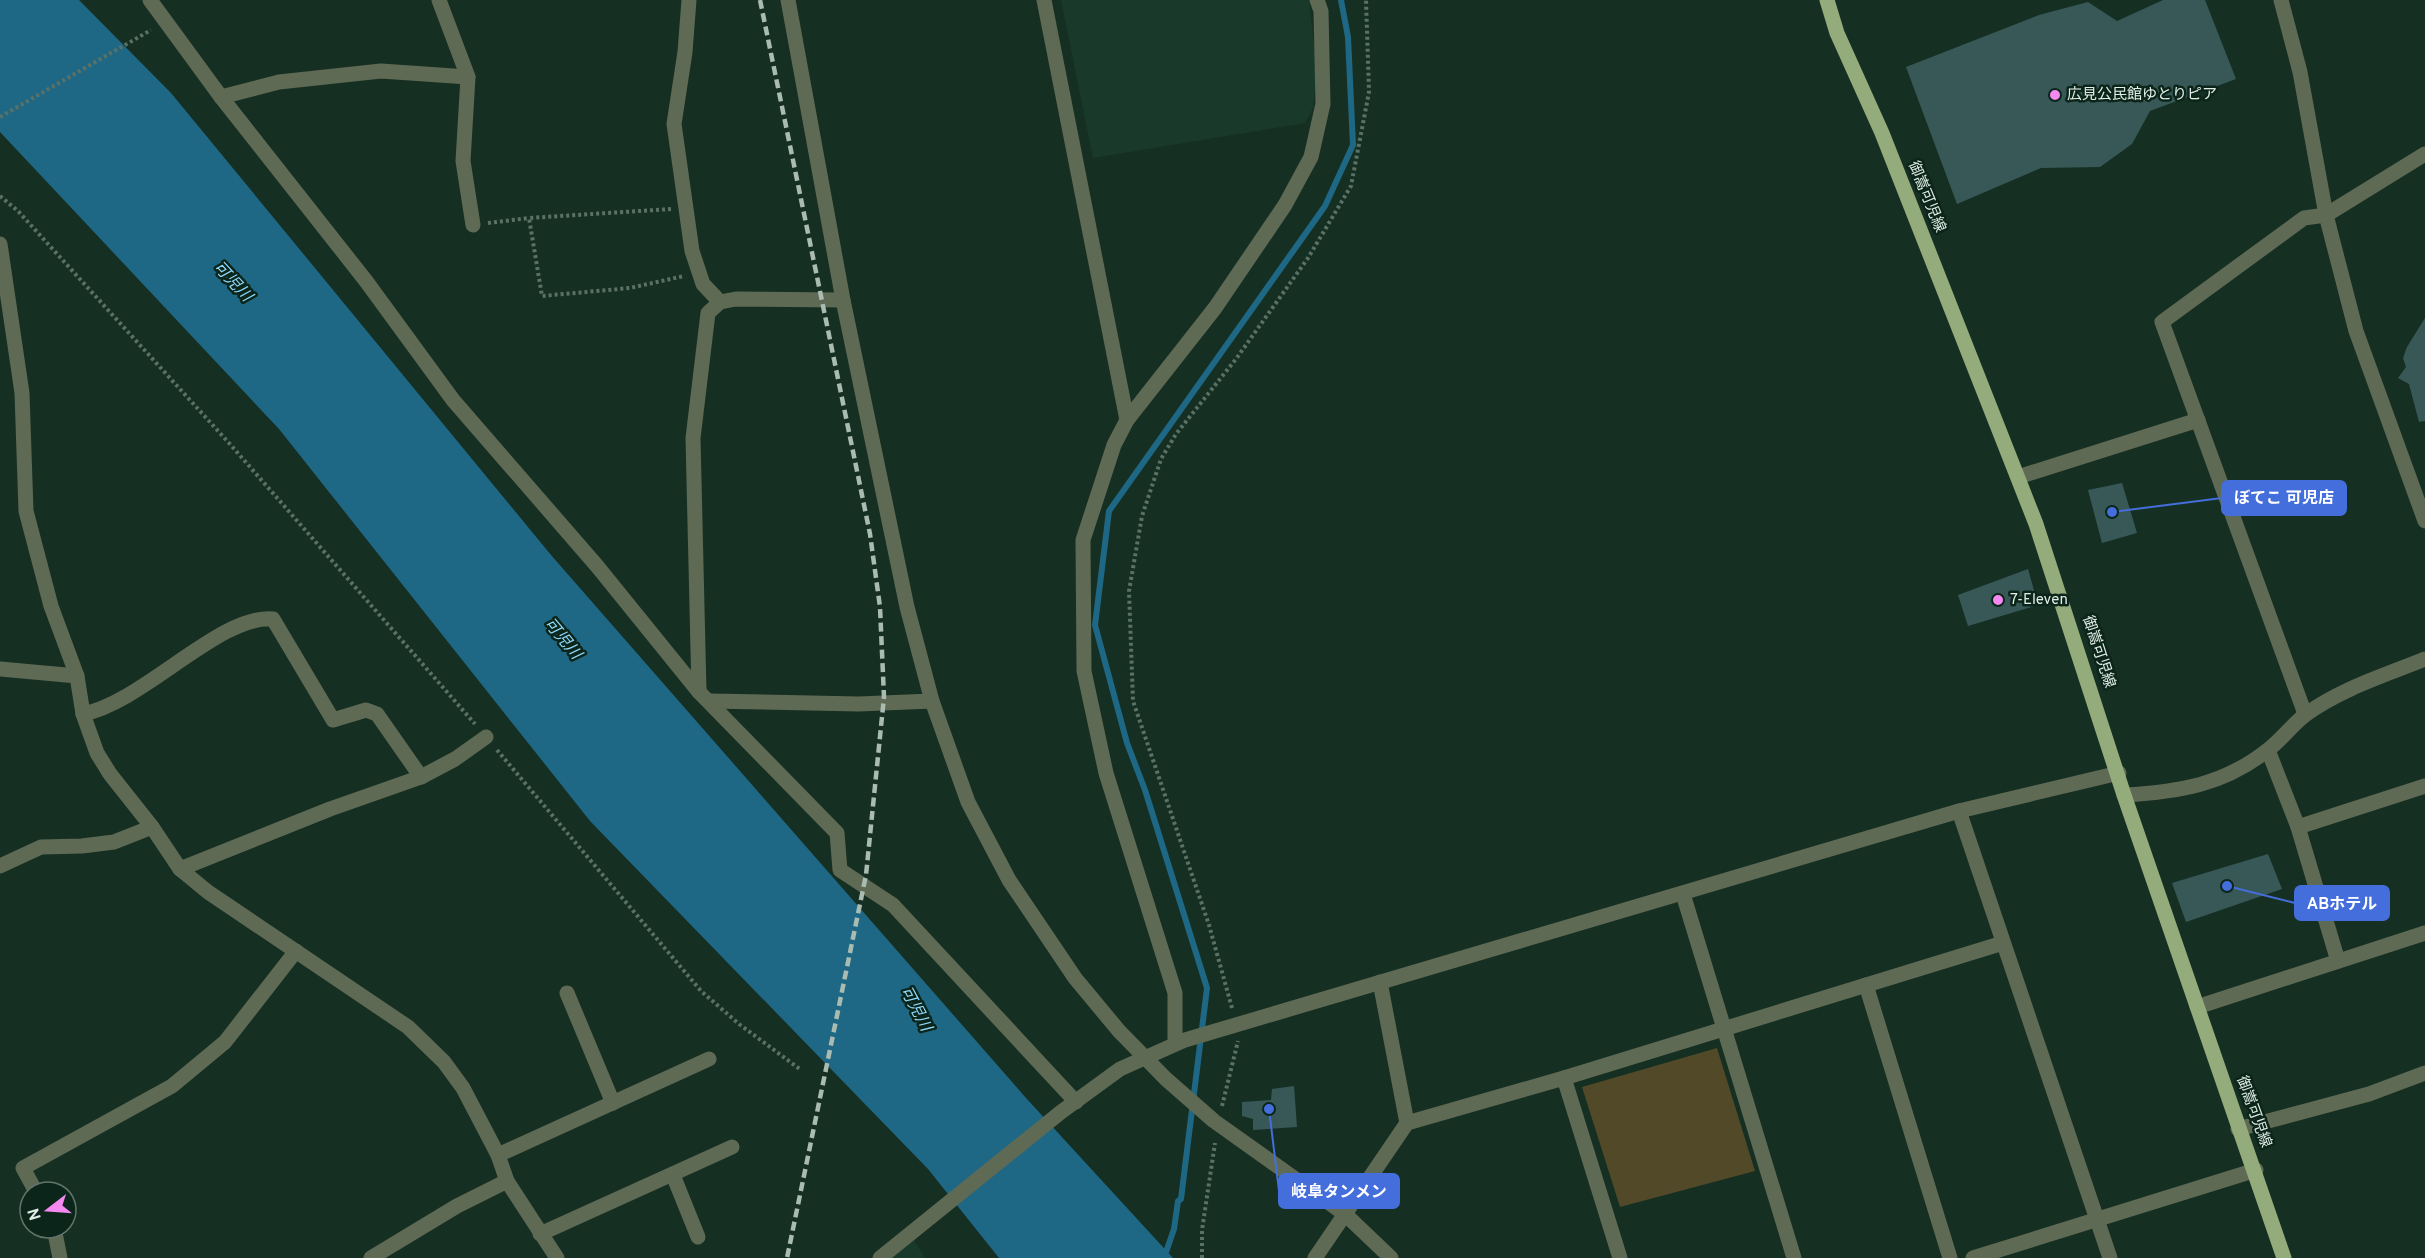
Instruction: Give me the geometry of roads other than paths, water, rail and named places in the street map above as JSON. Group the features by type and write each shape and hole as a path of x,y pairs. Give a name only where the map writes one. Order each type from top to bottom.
{"main road":[{"name":"御嵩可児線","path":"1827,0 1837,33 1882,133 2036,524 2119,773 2124,795 2238,1129 2256,1170 2284,1258"}],"street":[{"path":"439,0 468,77 463,161 472,225"},
{"path":"689,0 685,52 674,124 692,251 703,284 720,302"},
{"path":"788,0 843,300 907,607 932,701 968,802 1009,880 1075,978 1119,1031 1176,1089 1218,1123 1346,1215 1391,1258"},
{"path":"1044,0 1127,420"},
{"path":"1180,1042 1175,993 1106,773 1084,671 1083,540 1114,445 1127,420 1215,308 1285,205 1311,157 1323,105 1321,11 1317,0"},
{"path":"2281,0 2300,72 2326,215 2356,331 2419,486 2425,521"},
{"path":"158,2 164,22 366,281 453,400 597,566 704,696 837,833 840,870 893,905 1076,1102"},
{"path":"221,96 279,82 381,71 468,77"},
{"path":"2305,714 2162,322 2304,218 2326,215 2425,154"},
{"path":"0,244 22,393 26,511 51,606 77,676 83,714 101,760 153,827 180,869 208,892 408,1027 444,1062 463,1088 498,1155 507,1181 557,1258"},
{"path":"704,696 693,438 708,314 720,302 736,299 843,300"},
{"path":"2018,477 2198,420"},
{"path":"83,714 102,710 129,696 211,642 257,617 273,619 333,720 366,710 377,714 421,777"},
{"path":"2124,795 2166,793 2212,783 2268,750 2305,714 2357,687 2425,659"},
{"path":"0,669 77,676"},
{"path":"704,696 860,704 932,701"},
{"path":"180,869 330,809 421,777 455,759 486,737"},
{"path":"2268,750 2298,827 2338,961"},
{"path":"880,1258 1061,1112 1120,1069 1180,1042 1233,1024 1959,812 2119,773"},
{"path":"2298,827 2425,786"},
{"path":"1959,812 2110,1258"},
{"path":"0,866 41,847 82,846 114,842 153,827"},
{"path":"1683,894 1794,1258"},
{"path":"2197,1007 2425,933"},
{"path":"1315,1258 1407,1123 1564,1078 2002,943"},
{"path":"30,1180 23,1168 172,1086 225,1042 296,951"},
{"path":"1380,982 1407,1123"},
{"path":"1866,986 1950,1258"},
{"path":"567,993 613,1103"},
{"path":"498,1155 709,1059"},
{"path":"2238,1129 2369,1094 2425,1073"},
{"path":"1564,1078 1620,1258"},
{"path":"540,1234 732,1147"},
{"path":"1973,1258 2256,1170"},
{"path":"673,1175 698,1237"},
{"path":"371,1258 458,1206 507,1181"},
{"path":"56,1240 60,1258"}],"water":[{"name":"可児川","path":"0,0 79,0 171,93 551,555 1026,1098 1173,1258 999,1258 928,1169 590,821 279,429 0,132"}],"waterway":[{"path":"1164,1258 1174,1229 1178,1201 1181,1199 1207,988 1145,790 1127,743 1095,625 1109,511 1325,206 1353,145 1348,37 1341,0"}],"railway":[{"path":"760,0 870,534 880,607 884,697 866,875 787,1258"}],"place":[{"name":"広見公民館ゆとりピア","path":"2055,95"},
{"name":"ぼてこ 可児店","path":"2112,512"},
{"name":"7-Eleven","path":"1998,600"},
{"name":"ABホテル","path":"2227,886"},
{"name":"岐阜タンメン","path":"1269,1109"}]}
